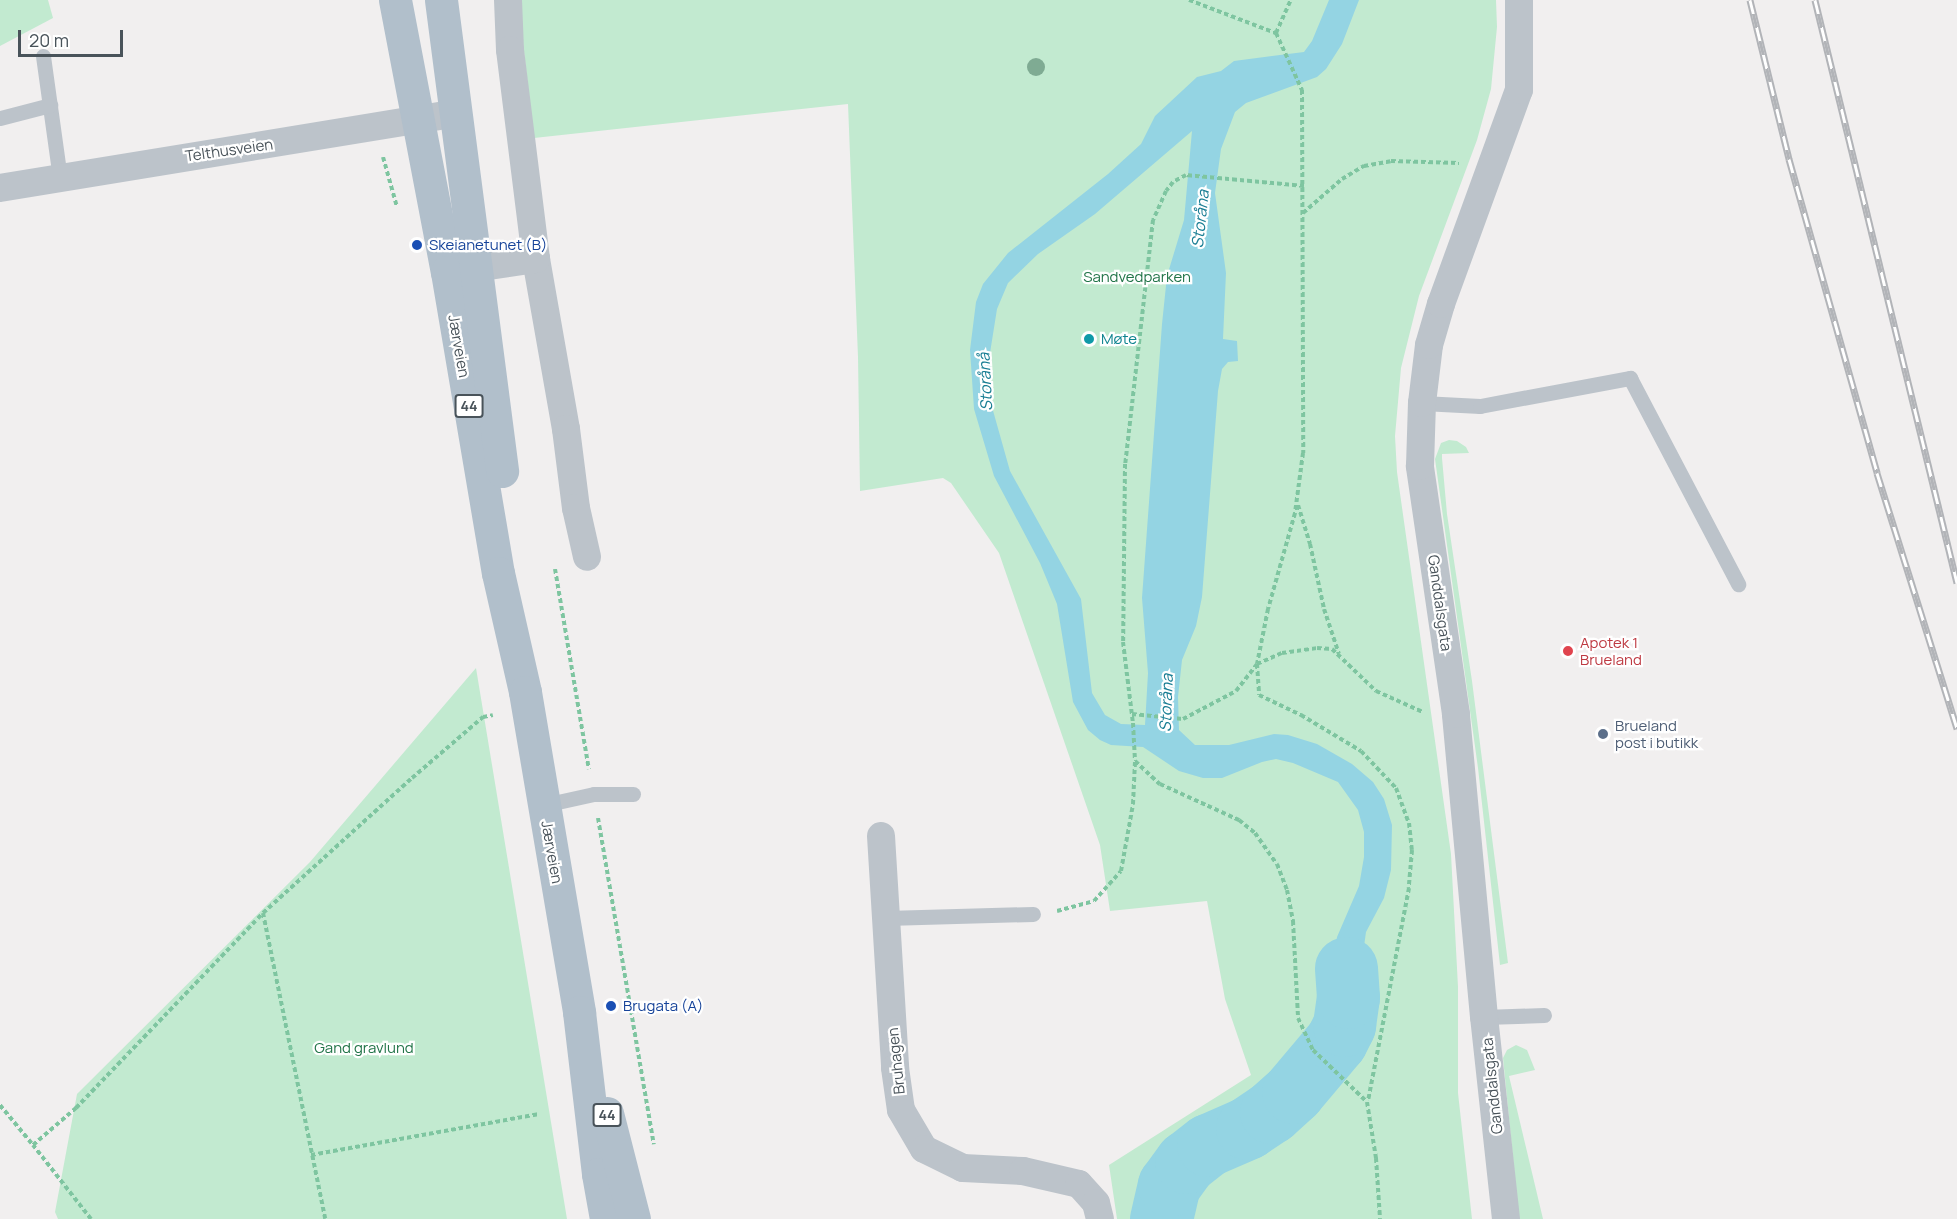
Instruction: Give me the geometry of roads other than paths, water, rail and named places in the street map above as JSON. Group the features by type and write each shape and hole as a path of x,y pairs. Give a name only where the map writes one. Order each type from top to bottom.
{"main road":[{"name":"Jærveien","path":"395,0 418,118 462,270 514,571 525,692 579,1012 598,1174 606,1219"},
{"name":"Jærveien","path":"441,0 457,113 462,270"},
{"name":"Jærveien","path":"579,1012 634,1219"}],"street":[{"path":"508,0 510,50 536,259 566,429 576,508 587,557"},
{"name":"Ganddalsgata","path":"1506,1219 1484,1017 1456,714 1420,466 1422,403 1429,345 1438,314 1519,90 1519,0"},
{"name":"Telthusveien","path":"0,188 457,113"},
{"path":"462,270 536,259"},
{"name":"Bruhagen","path":"881,836 896,1068 902,1110 924,1149 963,1168 1023,1171 1079,1184 1096,1203 1100,1219"}],"lane":[{"path":"43,56 60,177"},
{"path":"0,118 50,105"},
{"path":"1422,403 1480,406 1630,378 1738,584"},
{"path":"544,805 594,794 633,794"},
{"path":"886,918 1033,914"},
{"path":"1484,1017 1544,1015"}],"water":[{"name":"Storånå","path":"1329,0 1359,0 1342,44 1326,69 1317,77 1246,103 1235,112 1221,149 1215,193 1226,273 1223,339 1237,341 1238,361 1228,362 1222,369 1218,391 1202,597 1196,626 1182,660 1178,697 1179,730 1195,745 1229,745 1274,734 1288,735 1317,744 1352,764 1373,782 1384,799 1392,825 1391,870 1384,898 1366,932 1352,1034 1339,1062 1320,1043 1327,1012 1337,937 1359,886 1364,857 1364,832 1358,810 1338,782 1293,763 1276,759 1262,762 1222,778 1203,778 1179,771 1143,747 1111,745 1100,740 1088,730 1073,702 1057,604 1040,563 994,476 974,409 970,350 976,302 983,284 1008,253 1108,174 1141,144 1155,116 1197,77 1221,71 1234,61 1304,52 1312,41","holes":["1192,131 1184,220 1167,276 1162,324 1142,598 1148,673 1145,725 1121,724 1105,715 1092,693 1081,599 1010,471 992,407 990,353 997,309 1008,283 1038,254 1095,214"]},
{"path":"1310,1059 1327,1075 1311,1092 1272,1128 1203,1162 1191,1176 1181,1195 1174,1219 1148,1219 1151,1198 1170,1162 1180,1150 1283,1084"}],"waterway":[{"name":"Storåna","path":"1161,1219 1169,1185 1186,1162 1208,1145 1247,1128 1271,1112 1293,1092 1336,1041 1344,1025 1348,997 1346,968"}],"railway":[{"path":"1750,0 1789,159 1877,473 1957,729"},
{"path":"1815,0 1957,583"}],"place":[{"name":"Skeianetunet (B)","path":"417,245"},
{"name":"Møte","path":"1089,339"},
{"name":"Apotek 1 Brueland","path":"1568,651"},
{"name":"Brueland post i butikk","path":"1603,734"},
{"name":"Brugata (A)","path":"611,1006"}],"park label":[{"name":"Sandvedparken","path":"1137,277"},
{"name":"Gand gravlund","path":"364,1048"}]}
